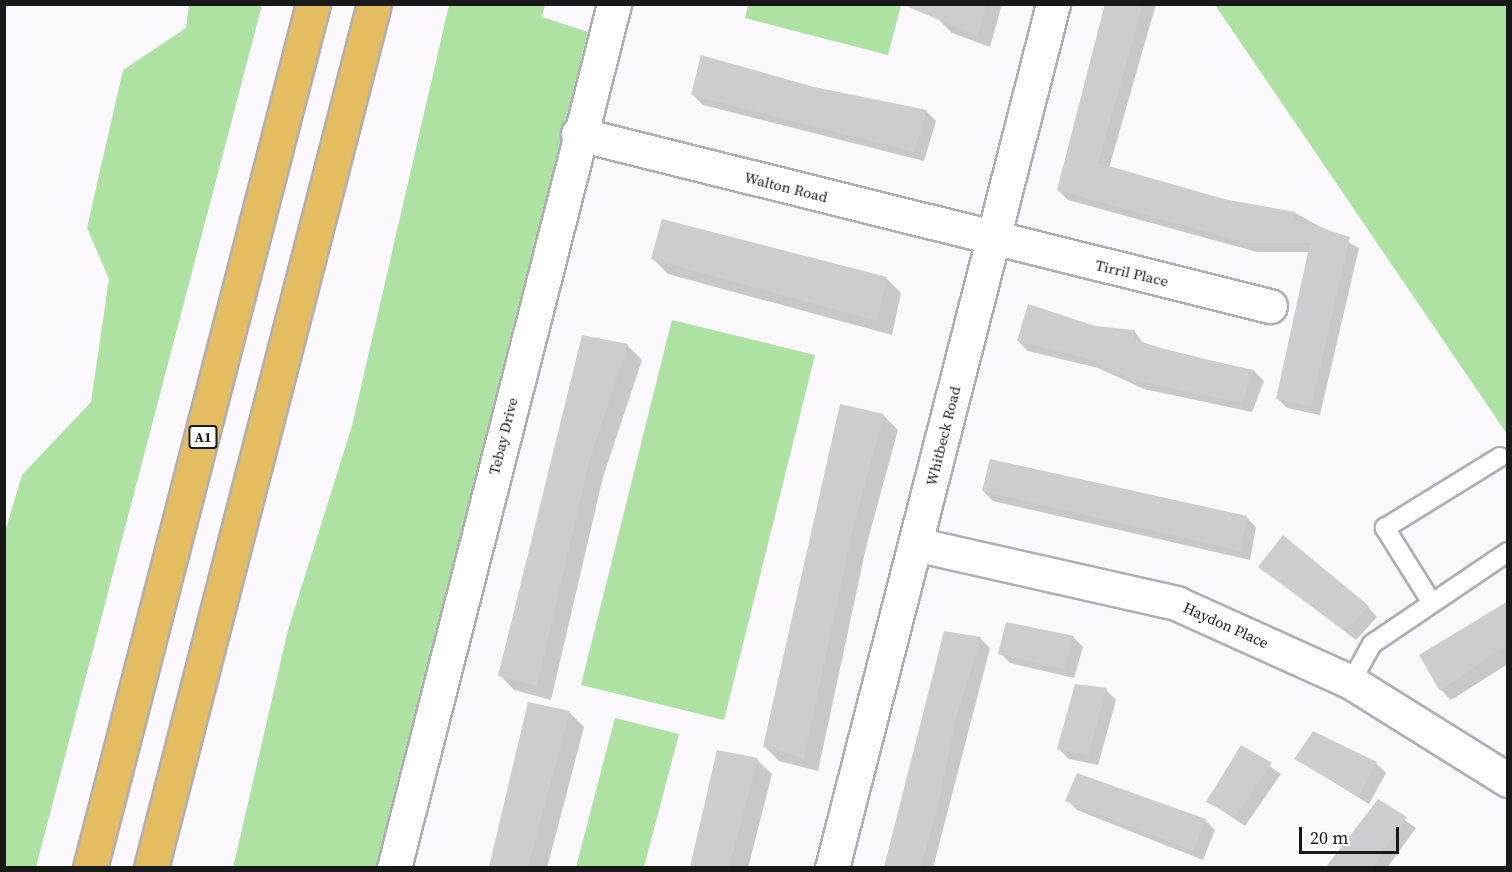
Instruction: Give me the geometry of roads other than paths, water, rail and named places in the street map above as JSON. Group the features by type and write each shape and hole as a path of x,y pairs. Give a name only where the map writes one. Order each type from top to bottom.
{"highway":[{"name":"A1","path":"90,867 313,4"},
{"path":"151,867 374,4"}],"street":[{"name":"Tebay Drive","path":"394,867 578,134 614,4"},
{"name":"Whitbeck Road","path":"832,867 1053,4"},
{"name":"Walton Road","path":"578,134 993,240"},
{"name":"Tirril Place","path":"993,240 1270,306"},
{"name":"Haydon Place","path":"915,544 1176,603 1351,682 1508,780"}],"lane":[{"path":"1432,603 1385,528 1500,457"},
{"path":"1351,682 1372,644 1508,552"}]}
